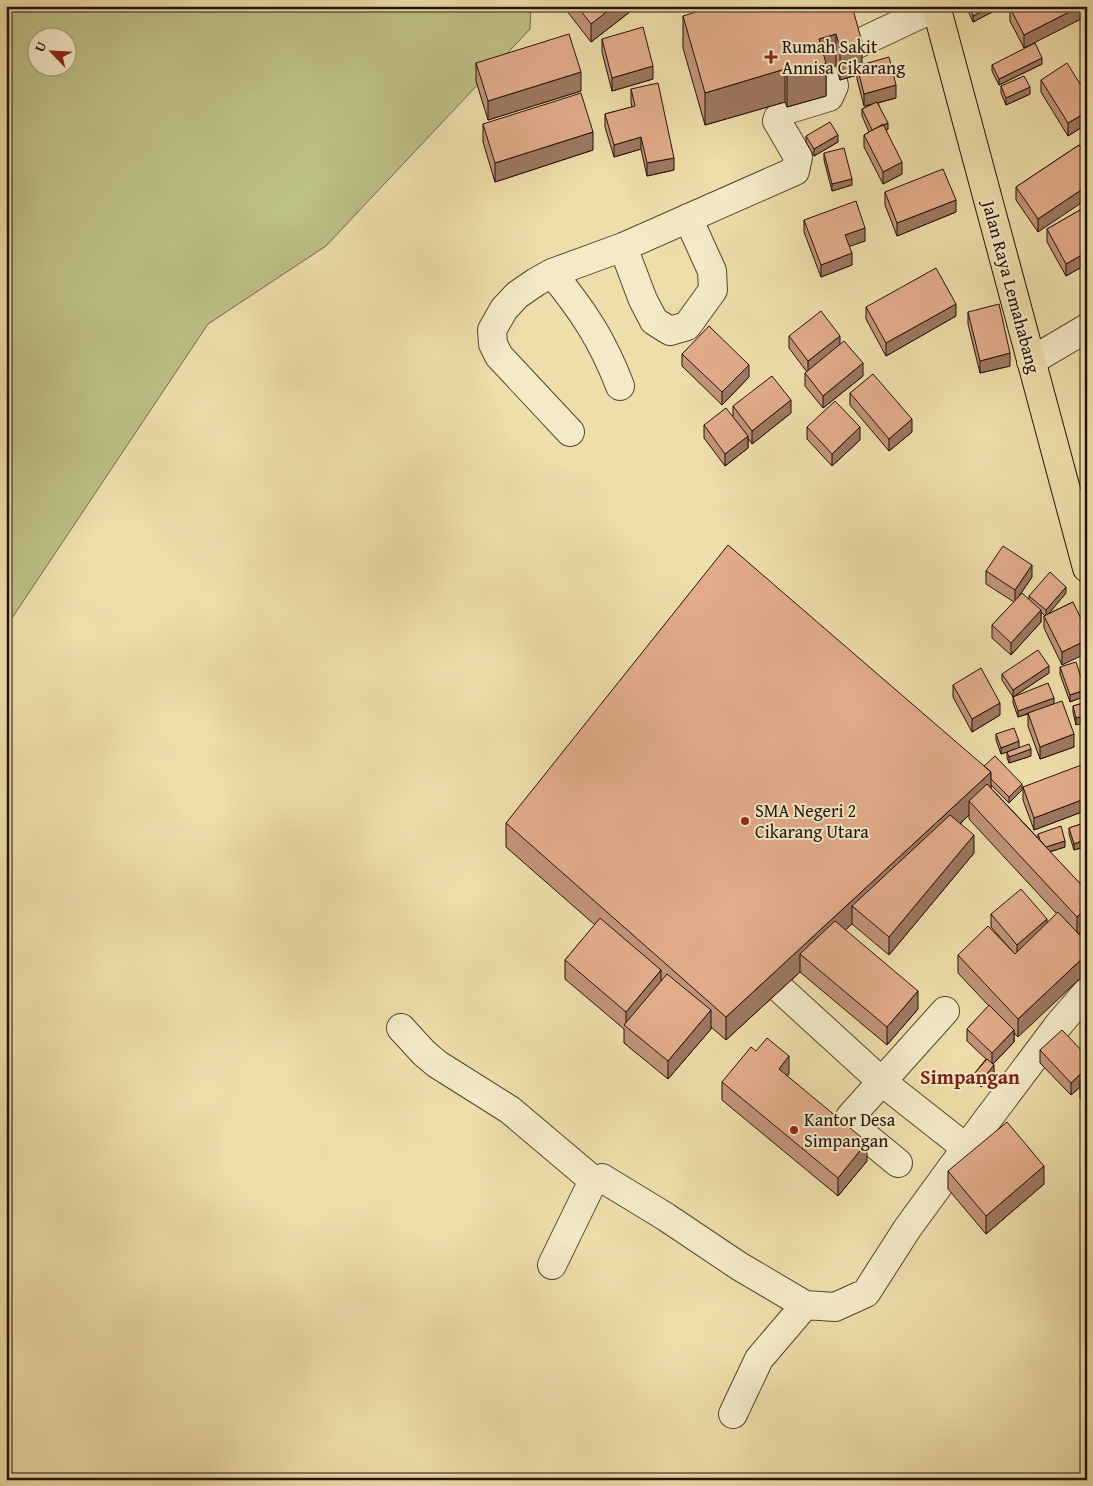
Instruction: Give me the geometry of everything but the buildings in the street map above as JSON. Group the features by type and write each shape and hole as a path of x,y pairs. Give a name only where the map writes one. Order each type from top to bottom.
{"main road":[{"name":"Jalan Raya Lemahabang","path":"936,7 1087,568"}],"street":[{"path":"853,46 936,7"},
{"path":"570,432 499,356 493,344 492,330 504,309 517,295 552,273 624,247 795,171 798,157 778,122 778,118 786,110 829,97 834,86 830,68"},
{"path":"624,247 643,300 654,322 670,331 687,326 712,290 712,271 688,218"},
{"path":"552,273 585,314 598,335 620,386"},
{"path":"1031,361 1087,328"},
{"path":"737,948 880,1081 966,1148"},
{"path":"401,1028 437,1064 510,1110 599,1180 806,1305 835,1307 866,1293 907,1229 966,1148 1060,1023 1087,992"},
{"path":"898,1163 850,1121 852,1114 944,1011"},
{"path":"552,1265 599,1180"},
{"path":"733,1414 759,1359 806,1305"}],"green space":[{"path":"6,6 531,6 530,29 326,246 208,324 6,627"}],"place":[{"name":"Rumah Sakit Annisa Cikarang","path":"771,57"},
{"name":"SMA Negeri 2 Cikarang Utara","path":"745,821"},
{"name":"Kantor Desa Simpangan","path":"794,1130"}],"district":[{"name":"Simpangan","path":"970,1077"}]}
